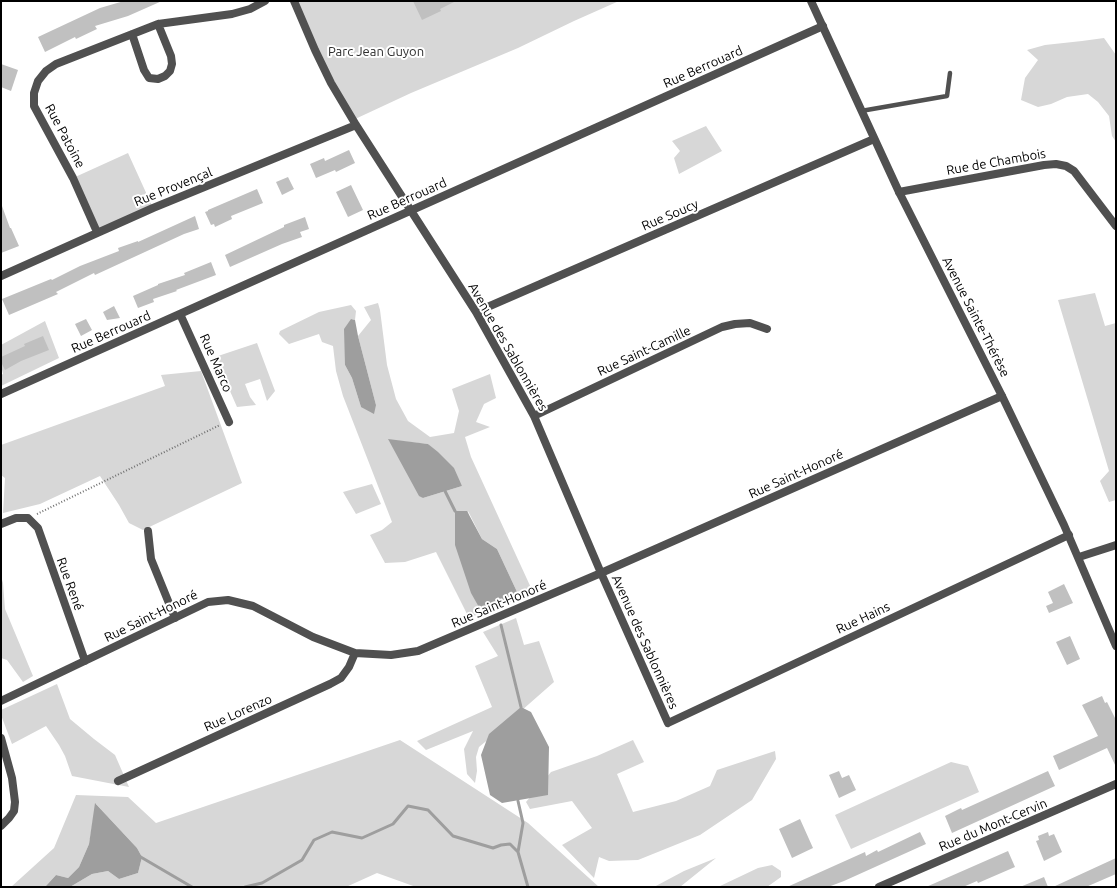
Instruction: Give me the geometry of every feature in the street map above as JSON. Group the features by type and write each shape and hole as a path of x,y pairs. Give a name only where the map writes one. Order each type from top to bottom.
{"street":[{"name":"Rue Patoine","path":"97,232 73,178 34,106 34,93 38,81 46,71 56,64 158,24 232,14 250,9 265,1"},
{"name":"Avenue des Sablonnières","path":"294,1 315,50 331,82 356,125 476,312 534,416 601,573 668,723"},
{"name":"Avenue Sainte-Thérèse","path":"810,1 823,26 899,192 1002,396 1069,535 1116,646"},
{"path":"132,34 144,70 150,78 158,79 165,76 170,70 172,64 171,56 158,24"},
{"name":"Rue Berrouard","path":"1,394 823,26"},
{"name":"Rue Provençal","path":"1,276 97,232 356,125"},
{"name":"Rue Soucy","path":"476,312 874,140"},
{"name":"Rue de Chambois","path":"899,192 1056,164 1066,166 1074,171 1116,226"},
{"name":"Rue Marco","path":"180,314 229,422"},
{"name":"Rue Saint-Camille","path":"534,416 722,327 735,324 750,324 767,329"},
{"name":"Rue Saint-Honoré","path":"1,701 208,602 228,600 253,606 313,637 355,653 391,655 418,651 601,573 1002,396"},
{"path":"1,524 16,518 28,518"},
{"name":"Rue René","path":"28,518 38,528 85,661"},
{"path":"148,531 151,559 175,618"},
{"name":"Rue Hains","path":"668,723 1069,535"},
{"path":"1079,557 1116,545"},
{"name":"Rue Lorenzo","path":"118,781 330,684 340,678 349,667 355,653"},
{"path":"1,738 12,778 15,802 14,811 1,826"},
{"name":"Rue du Mont-Cervin","path":"879,887 1116,784"}],"lane":[{"path":"861,111 947,96 950,73"}],"path":[{"path":"28,518 229,422"}],"green space":[{"name":"Parc Jean Guyon","path":"294,1 619,1 518,48 411,93 353,120"},
{"path":"1104,38 1116,55 1116,142 1112,136 1109,116 1098,102 1088,94 1067,97 1051,104 1038,107 1021,100 1025,78 1038,60 1027,50 1045,45"},
{"path":"706,126 722,151 679,174 674,158 680,151 672,141"},
{"path":"128,153 153,208 97,232 73,178"},
{"path":"1095,293 1105,326 1116,323 1116,500 1109,502 1100,481 1109,471 1058,300"},
{"path":"378,303 387,365 396,399 408,421 430,437 454,433 459,411 452,389 490,374 496,398 484,404 476,422 490,427 465,437 471,457 532,590 511,602 469,618 436,552 405,562 385,563 370,535 382,530 392,522 343,396 336,371 333,346 322,342 319,334 289,344 279,334 280,331 319,312 351,305 356,311 355,320 351,319 345,365 352,378 361,407 376,405 358,336 371,320 364,307","holes":["389,440 428,444 462,486 423,498","468,511 482,539 497,549 518,594 480,609"]},
{"path":"45,321 59,358 1,386 1,375 3,374 1,365 1,345"},
{"path":"257,343 275,391 267,401 260,379 245,384 250,397 256,405 237,407 215,357"},
{"path":"201,371 242,483 143,530 129,523 100,476 40,504 3,513 5,478 1,475 1,445 165,386 161,375"},
{"path":"372,484 381,504 356,514 343,492"},
{"path":"1,576 5,609 33,676 23,682 7,660 1,658"},
{"path":"516,618 524,645 539,641 554,682 479,747 476,757 477,771 475,783 467,774 464,749 473,731 426,750 417,741 492,707 475,666 498,656 483,632"},
{"path":"57,684 70,719 115,755 129,787 72,776 65,756 46,726 12,744 1,715 1,710"},
{"path":"400,740 528,823 599,887 416,887 377,873 346,887 70,887 92,874 108,871 119,879 138,873 142,857 137,848 96,804 89,844 79,867 68,878 56,875 45,887 11,887 54,848 76,795 128,797 156,823"},
{"path":"633,740 644,762 617,774 633,812 676,801 710,786 717,770 775,751 776,759 752,800 700,835 638,860 609,861 599,857 594,878 562,845 592,828 572,801 530,809 526,802 551,772 597,756"},
{"path":"951,762 968,766 979,792 851,849 835,815"},
{"path":"716,858 680,887 654,887 684,871"},
{"path":"772,865 781,871 781,877 767,887 718,887 758,868"}],"shaded area":[{"path":"351,319 355,320 376,405 374,414 361,407 352,378 345,365 344,329"},
{"path":"388,439 428,444 454,468 462,486 423,498 419,496"},
{"path":"455,511 467,511 482,539 497,549 518,594 480,609 471,593 455,545"},
{"path":"521,707 531,712 549,747 548,795 502,803 490,795 481,755 489,734"},
{"path":"95,803 137,848 142,857 138,873 119,879 108,871 92,874 70,887 45,887 56,875 68,878 79,867 89,844"}],"building":[{"path":"124,1 162,1 128,16 95,26 97,29 76,39 75,37 45,52 38,37 100,8"},
{"path":"413,1 456,1 440,9 441,11 422,20"},
{"path":"1,64 18,70 11,91 1,87"},
{"path":"349,150 355,163 336,172 335,170 316,178 310,164 324,158 325,161"},
{"path":"288,177 294,189 282,195 276,182"},
{"path":"351,185 363,210 348,217 336,192"},
{"path":"257,189 263,203 231,216 232,219 215,227 214,224 211,225 205,212"},
{"path":"2,206 10,228 19,246 1,253"},
{"path":"195,216 199,229 184,234 95,275 94,273 56,292 58,294 9,315 2,299 51,279 52,280 80,266 119,251 118,248 138,242"},
{"path":"305,217 309,229 300,232 302,237 282,244 230,267 225,255 284,227 284,225"},
{"path":"211,262 216,275 153,299 154,302 138,308 133,296 158,284 185,275 184,273"},
{"path":"114,306 120,318 107,320 103,312"},
{"path":"86,319 92,330 81,336 75,324"},
{"path":"43,336 49,350 21,361 5,370 1,362 1,357 25,346 24,344"},
{"path":"1064,584 1073,603 1049,613 1046,606 1053,603 1048,592"},
{"path":"1070,636 1080,659 1067,665 1056,642"},
{"path":"1102,696 1105,703 1107,702 1116,720 1116,767 1107,748 1059,770 1053,756 1098,736 1082,705"},
{"path":"839,771 842,778 849,775 856,790 839,798 829,775"},
{"path":"1048,771 1055,786 952,833 945,816 961,808 962,810"},
{"path":"800,819 813,848 792,858 779,829"},
{"path":"920,832 926,844 844,881 828,887 787,887 865,852 866,856 877,850 878,852"},
{"path":"1048,832 1049,836 1054,834 1062,852 1044,861 1036,841 1039,840 1038,836"},
{"path":"1008,851 1015,867 978,883 977,881 963,887 926,887"},
{"path":"1116,858 1116,874 1086,887 1053,887"},
{"path":"1044,877 1048,887 1020,887"}],"waterway":[{"path":"445,491 455,511"},
{"path":"501,625 521,707"},
{"path":"518,801 523,823 518,852"},
{"path":"245,887 262,883 302,860 314,840 332,832 362,838 393,824 408,806 428,810 453,836 493,848 510,844 518,852 528,887"},
{"path":"139,856 192,887"}]}
